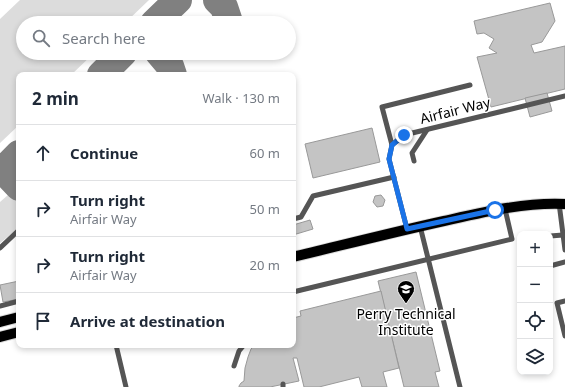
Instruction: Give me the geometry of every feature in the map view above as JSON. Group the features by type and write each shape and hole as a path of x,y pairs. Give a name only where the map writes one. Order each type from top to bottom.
{"main road":[{"path":"296,256 407,229 495,210 562,203"},
{"path":"0,322 16,318"},
{"path":"0,337 16,333"}],"lane":[{"path":"407,229 389,159 392,145 382,107 470,85"},
{"name":"Airfair Way","path":"392,145 404,135 565,96"},
{"path":"414,161 412,154 426,130"},
{"path":"296,218 301,217 313,196 394,177"},
{"path":"562,203 565,250"},
{"path":"296,291 512,239 505,208"},
{"path":"420,226 460,387"},
{"path":"0,248 16,233"},
{"path":"553,236 563,235"},
{"path":"553,265 565,262"},
{"path":"565,301 557,303 565,336"},
{"path":"0,306 16,302"},
{"path":"117,348 126,387"},
{"path":"234,366 242,348"}],"shaded area":[{"path":"20,0 149,0 132,16 16,16 16,60 87,60 74,72 16,72 16,128 0,143 0,19"},
{"path":"8,195 16,198 16,230 0,243 0,202"}],"building":[{"path":"550,3 555,21 542,42 531,45 534,53 565,46 565,89 491,107 477,57 497,53 489,48 494,39 484,33 477,34 474,21"},
{"path":"547,93 552,111 530,117 525,98"},
{"path":"372,128 380,162 313,178 305,144"},
{"path":"381,195 385,200 383,206 377,207 373,202 375,196"},
{"path":"310,220 313,229 296,234 296,224"},
{"path":"416,272 440,371 435,372 439,387 404,387 378,281"},
{"path":"16,282 16,300 3,302 0,285"},
{"path":"381,291 399,368 383,372 387,387 362,387 359,377 319,387 304,387 297,358 293,358 299,381 270,387 239,387 244,381 245,368 252,348 296,348 296,317 301,316 300,311"}],"taxiway":[{"path":"161,16 178,0"},
{"path":"217,0 224,7 227,16"},
{"path":"104,72 116,60"},
{"path":"165,60 170,66 172,72"},
{"path":"0,173 16,157"},
{"path":"3,170 16,184"}],"place":[{"name":"Perry Technical Institute","path":"406,304"}],"route":[{"path":"404,135 392,145 389,159 407,229 495,210"}]}
